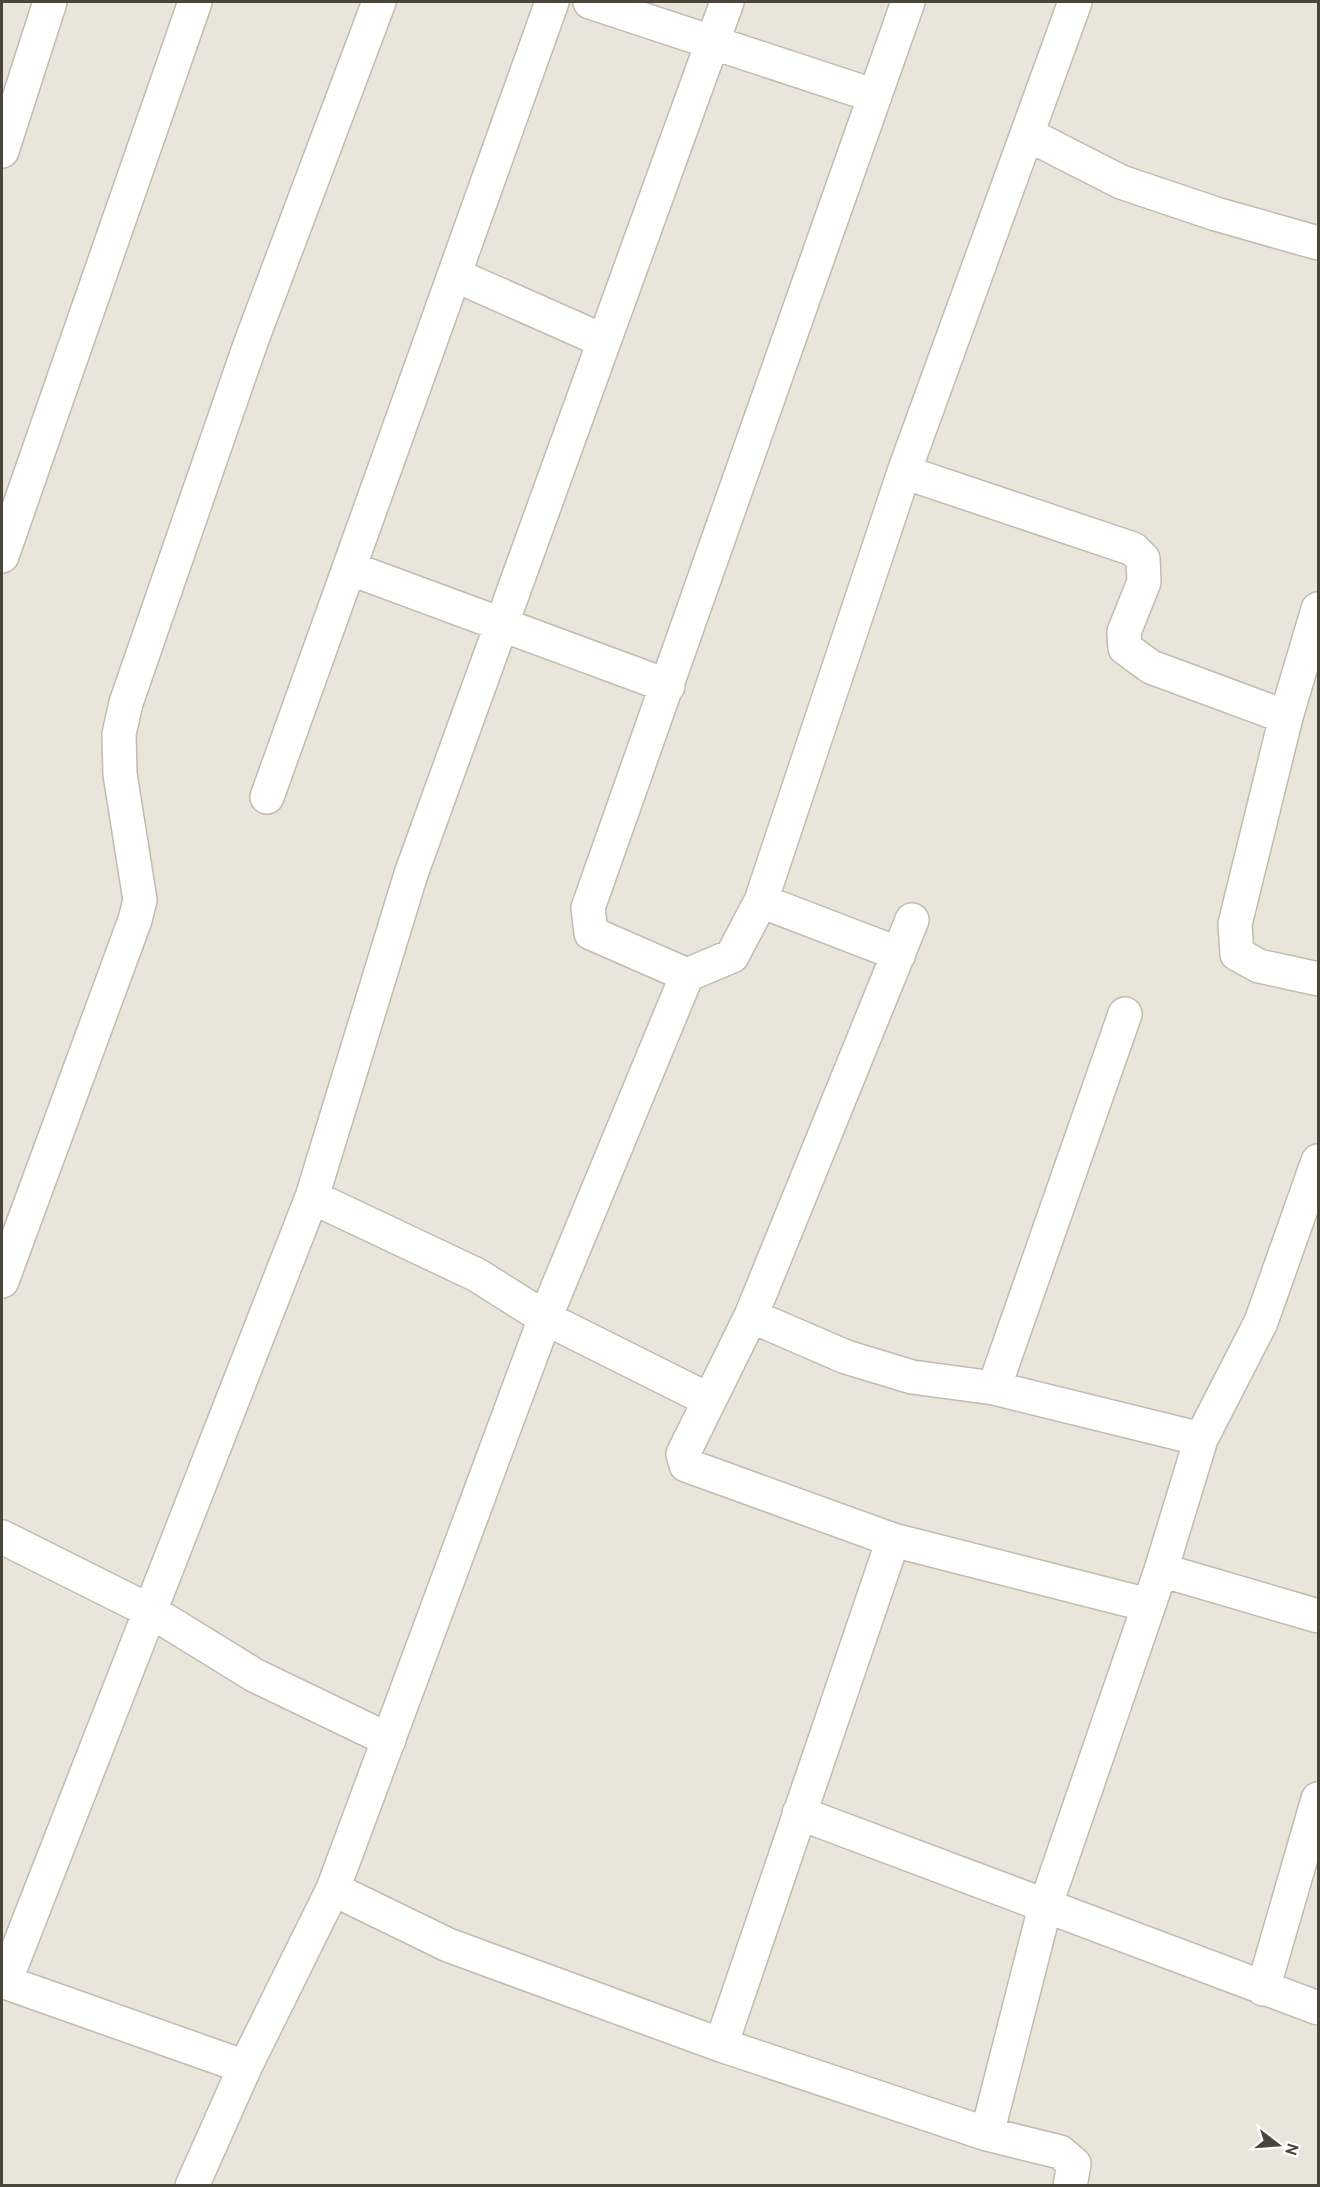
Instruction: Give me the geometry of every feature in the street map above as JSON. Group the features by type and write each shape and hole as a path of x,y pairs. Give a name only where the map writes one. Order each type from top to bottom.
{"street":[{"path":"2,151 11,88 50,2"},
{"path":"2,556 195,2"},
{"path":"2,1281 135,920 140,900 120,774 119,734 126,703 251,342 379,2"},
{"path":"267,797 552,2"},
{"path":"590,2 875,96"},
{"path":"245,2067 3,1981 152,1612 312,1197 411,874 727,2"},
{"path":"687,975 591,933 588,908 908,2"},
{"path":"192,2186 245,2067 333,1889 544,1318 687,975 732,956 761,901 904,472 1075,2"},
{"path":"1027,135 1121,182 1216,214 1318,243"},
{"path":"455,275 604,341"},
{"path":"904,472 1133,549 1143,559 1144,582 1124,632 1125,648 1151,666 1286,717"},
{"path":"349,568 668,686"},
{"path":"1318,609 1286,717 1235,924 1237,954 1259,966 1318,980"},
{"path":"761,901 899,954"},
{"path":"912,920 751,1316 682,1454 686,1465 893,1540 1148,1605"},
{"path":"994,1388 1125,1014"},
{"path":"987,2134 1046,1906 1161,1570 1201,1439 1261,1322 1318,1161"},
{"path":"312,1197 477,1275 544,1318 709,1400"},
{"path":"751,1316 846,1357 912,1377 994,1388 1201,1439"},
{"path":"2,1537 152,1612 254,1675 389,1740"},
{"path":"722,2045 893,1540"},
{"path":"1161,1570 1318,1616"},
{"path":"1263,1989 1318,1799"},
{"path":"799,1813 1318,2008"},
{"path":"333,1889 448,1945 722,2045 987,2134 1060,2152 1074,2164 1070,2186"}],"shaded area":[{"path":"2,2 1318,2 1318,2185 2,2185"}]}
